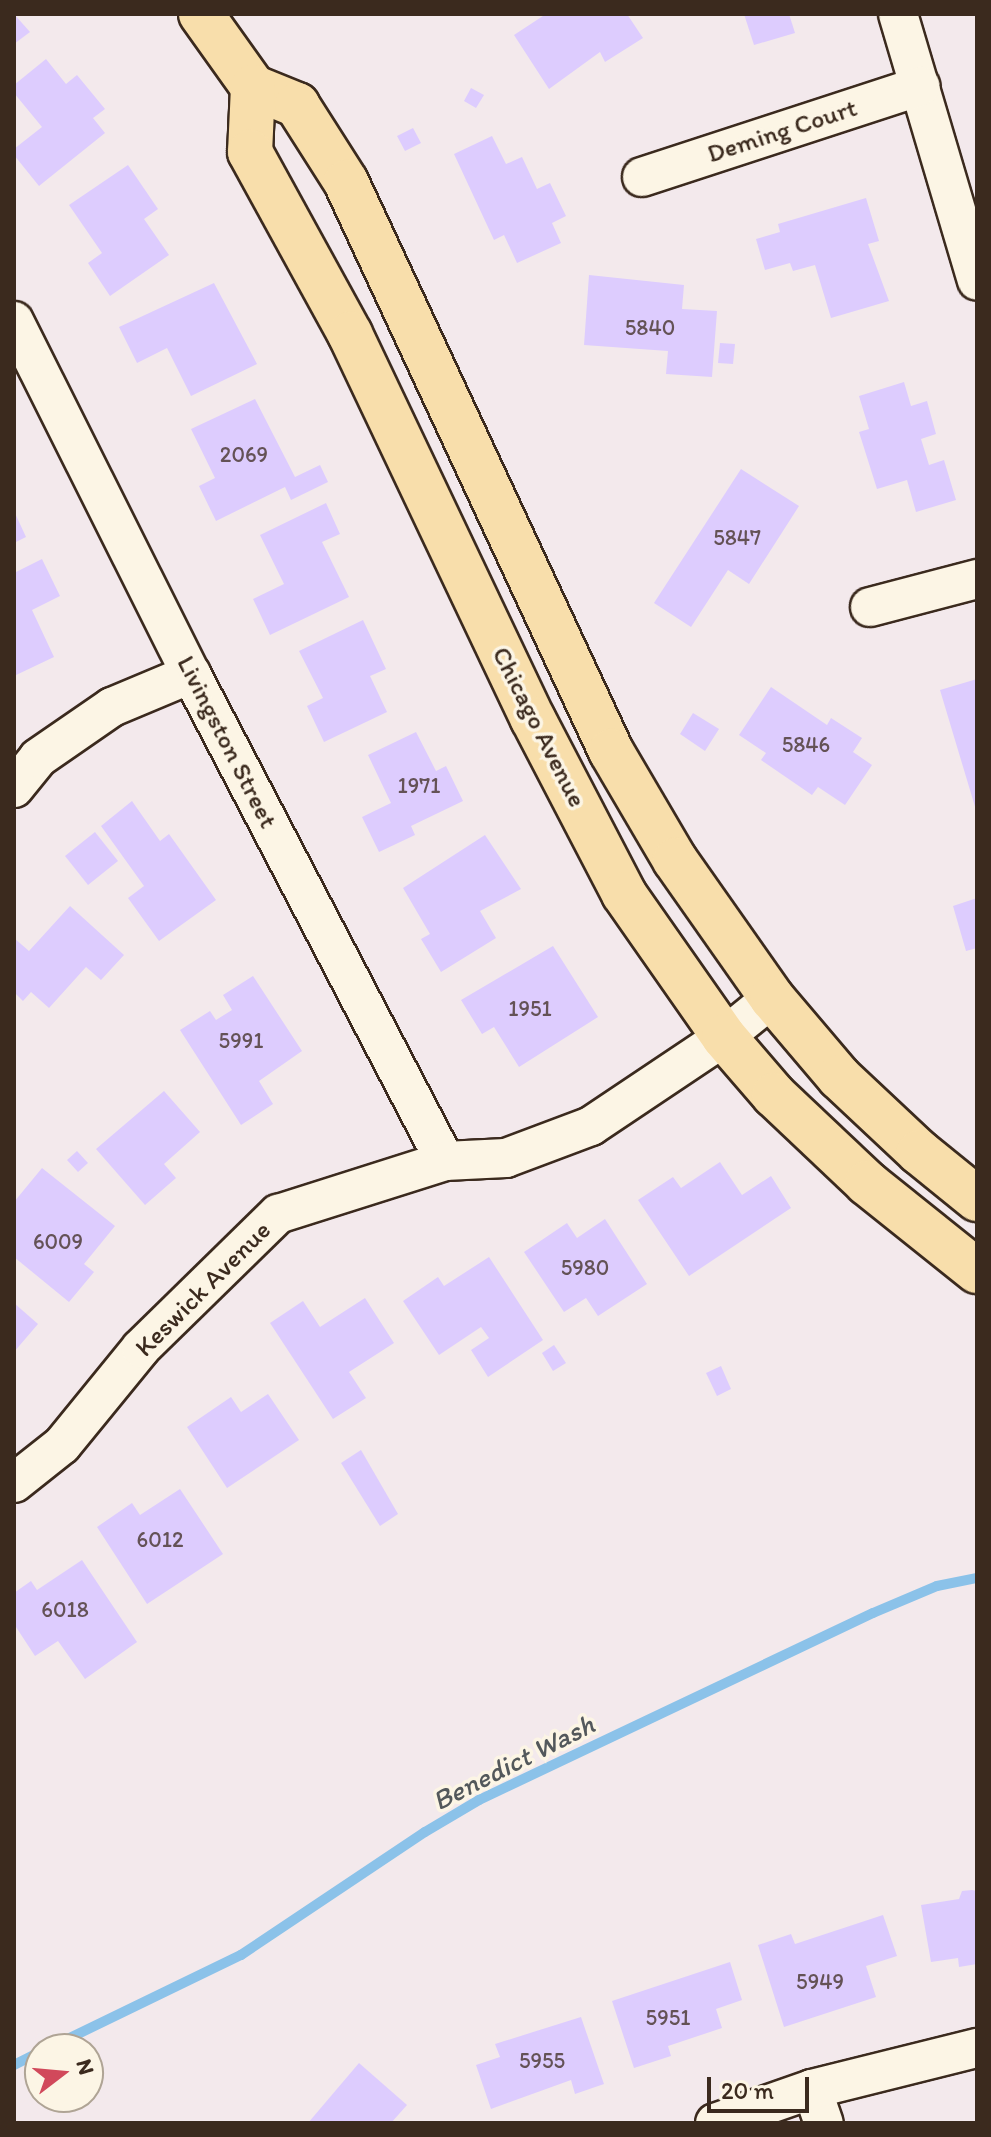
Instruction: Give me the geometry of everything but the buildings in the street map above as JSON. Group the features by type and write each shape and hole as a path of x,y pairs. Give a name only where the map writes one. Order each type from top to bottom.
{"main road":[{"path":"201,14 253,87"},
{"name":"Chicago Avenue","path":"977,1199 919,1152 839,1077 772,998 675,860 611,751 346,182 297,105 253,87 250,152 350,334 527,706 624,894 724,1037 774,1095 867,1183 977,1271"}],"street":[{"path":"898,14 977,281"},
{"name":"Deming Court","path":"642,177 921,86"},
{"name":"Livingston Street","path":"14,321 191,674 445,1161"},
{"path":"870,607 977,579"},
{"path":"14,788 38,758 112,707 191,674"},
{"name":"Keswick Avenue","path":"14,1483 62,1445 141,1348 278,1214 445,1161 506,1158 591,1126 724,1037 772,998"},
{"path":"715,2123 818,2106 977,2048"}],"waterway":[{"name":"Benedict Wash","path":"80,2033 241,1955 425,1832 479,1800 873,1613 937,1586 977,1578"},
{"name":"Benedict Wash","path":"14,2065 24,2060"}]}
